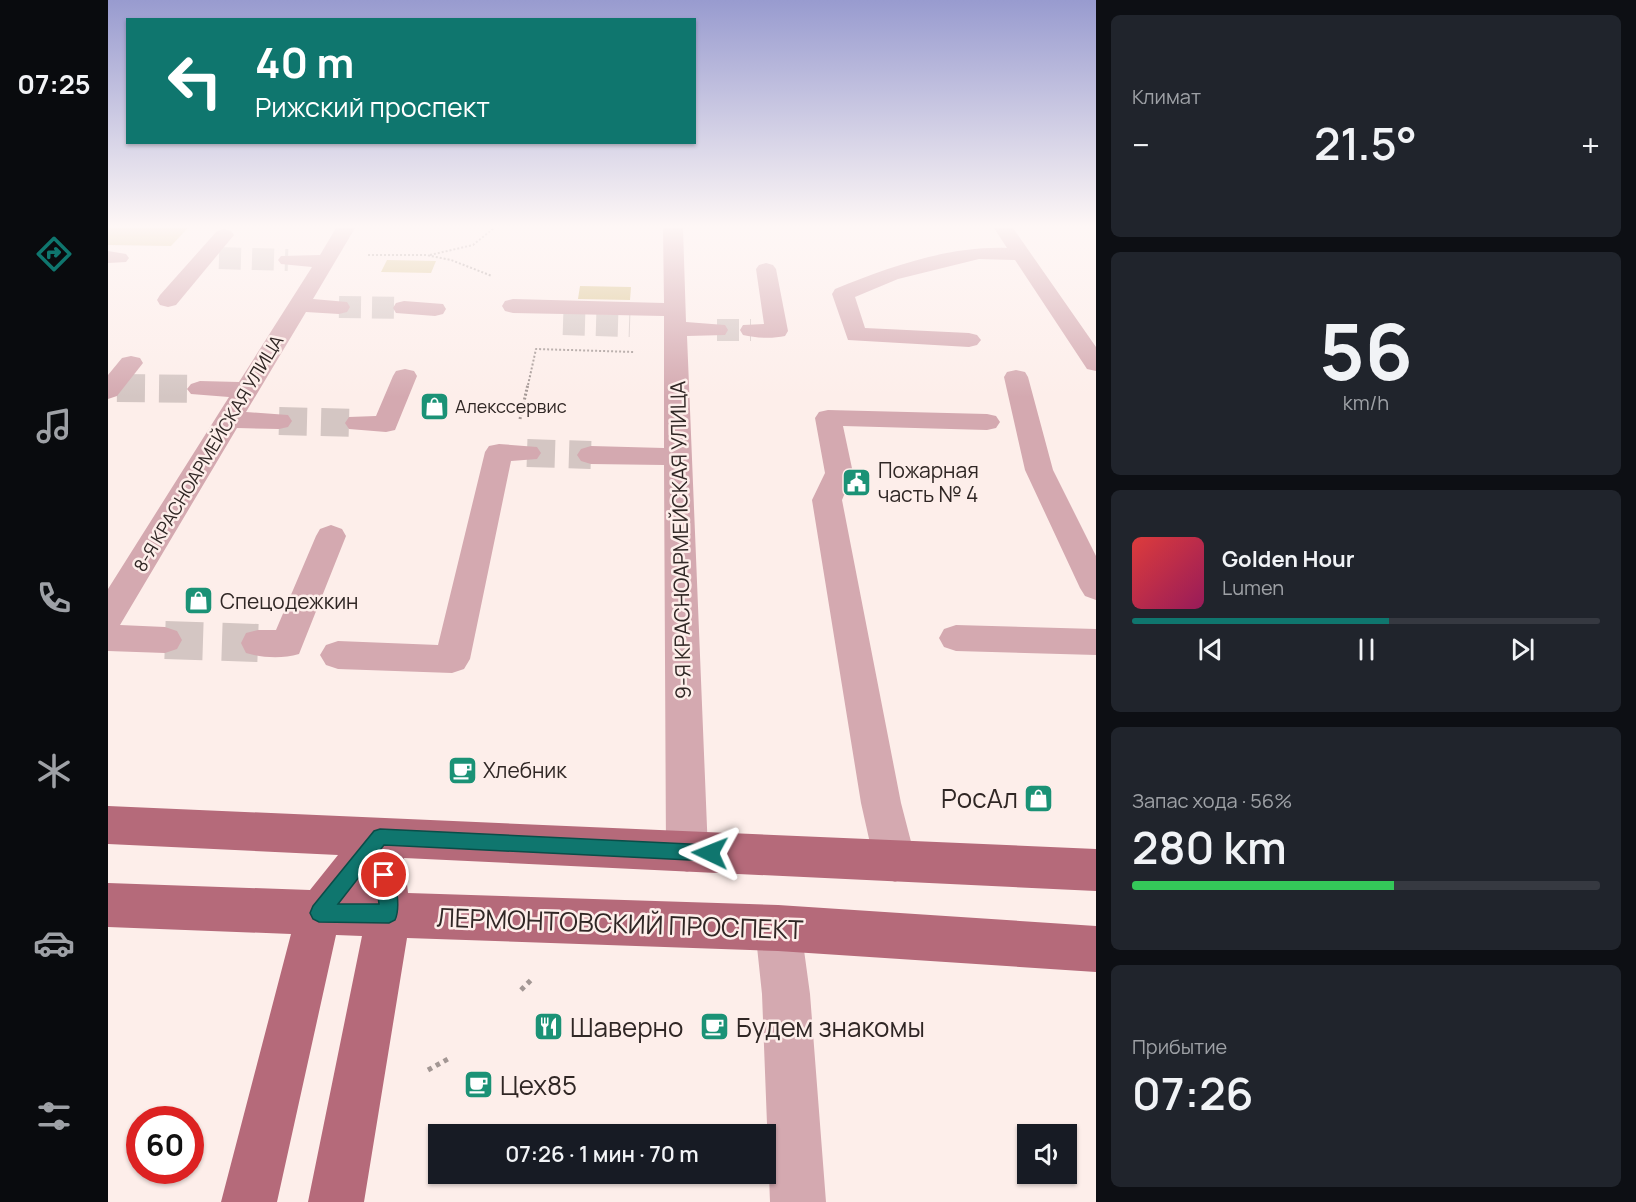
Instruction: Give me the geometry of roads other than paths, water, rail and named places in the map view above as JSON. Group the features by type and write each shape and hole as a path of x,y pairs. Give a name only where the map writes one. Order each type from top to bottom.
{"main road":[{"path":"108,825 1096,870"},
{"path":"249,1202 319,913 380,837"},
{"path":"336,1202 389,914 380,837"},
{"name":"ЛЕРМОНТОВСКИЙ ПРОСПЕКТ","path":"108,905 778,928 1096,949"}],"street":[{"path":"168,300 185,284"},
{"name":"8-Я КРАСНОАРМЕЙСКАЯ УЛИЦА","path":"108,617 312,284"},
{"name":"9-Я КРАСНОАРМЕЙСКАЯ УЛИЦА","path":"674,284 687,852"},
{"path":"751,330 777,331 769,284"},
{"path":"867,284 843,294 856,335 969,340"},
{"path":"1046,284 1074,317 1096,364"},
{"path":"299,305 339,307"},
{"path":"513,306 675,322 717,330"},
{"path":"404,308 435,309"},
{"path":"630,326 675,322"},
{"path":"111,388 131,363"},
{"path":"358,423 386,424 405,376"},
{"path":"1016,377 1039,470 1096,588"},
{"path":"200,389 247,390"},
{"path":"895,861 881,803 826,500 839,473 828,418 987,422"},
{"path":"230,420 279,421"},
{"path":"338,655 452,659 499,452 527,453"},
{"path":"591,455 678,457"},
{"path":"258,643 287,644 331,536"},
{"path":"108,638 165,640"},
{"path":"956,638 1096,642"},
{"path":"778,928 786,994 798,1202"}],"tunnel":[{"path":"339,307 404,308"},
{"path":"563,324 630,326"},
{"path":"717,330 751,330"},
{"path":"117,388 200,389"},
{"path":"279,421 358,423"},
{"path":"527,453 591,455"},
{"path":"165,640 258,643"}],"place":[{"name":"Алекссервис","path":"434,406"},
{"name":"Пожарная часть № 4","path":"857,482"},
{"name":"Спецодежкин","path":"199,601"},
{"name":"Хлебник","path":"462,770"},
{"name":"РосАл","path":"1039,798"},
{"name":"Шаверно","path":"549,1027"},
{"name":"Будем знакомы","path":"715,1027"},
{"name":"Цех85","path":"479,1085"}]}
